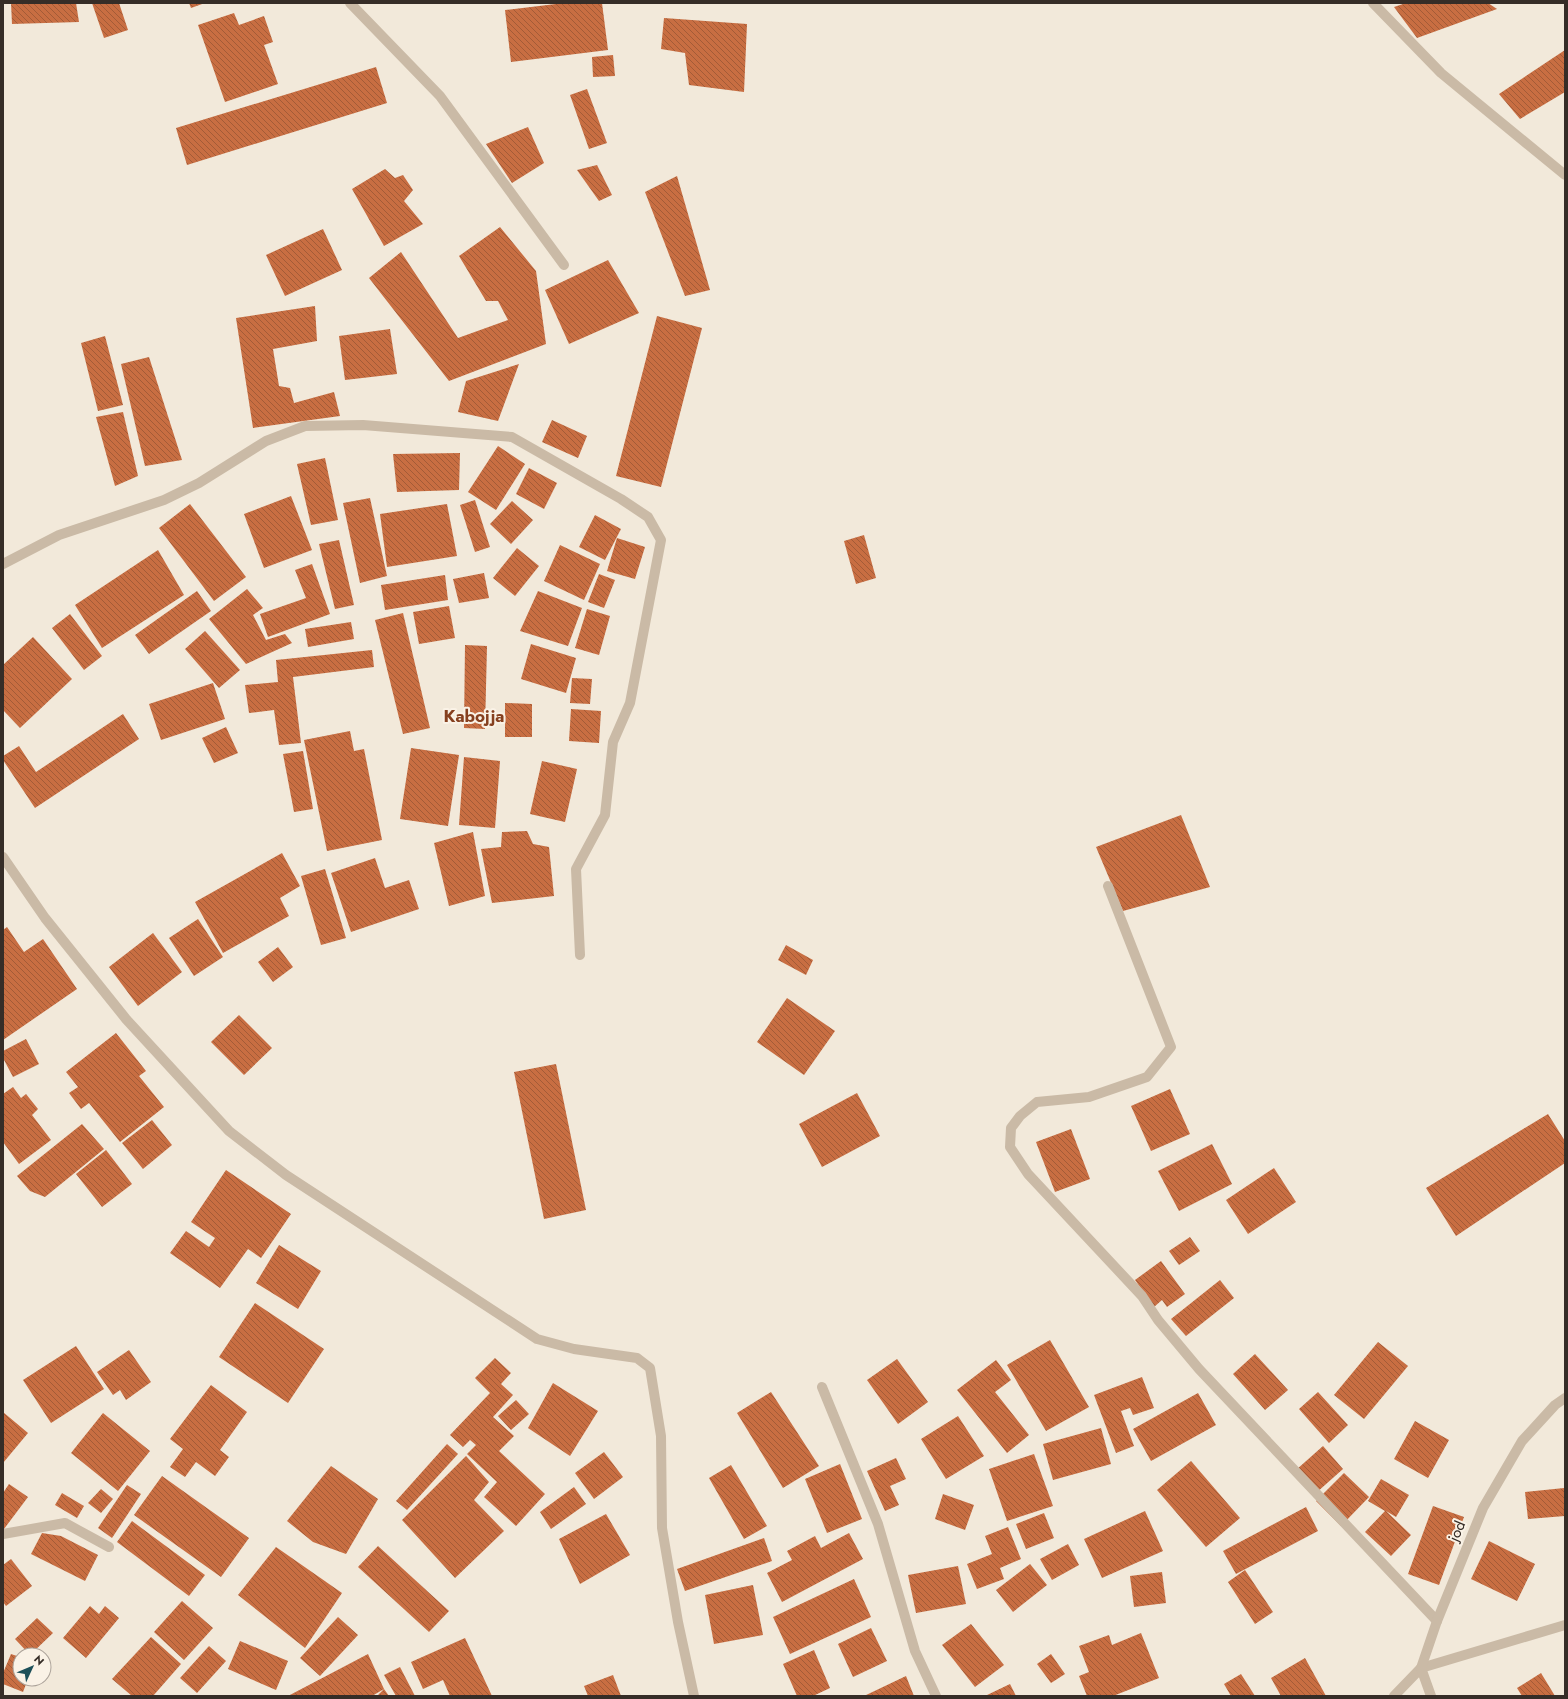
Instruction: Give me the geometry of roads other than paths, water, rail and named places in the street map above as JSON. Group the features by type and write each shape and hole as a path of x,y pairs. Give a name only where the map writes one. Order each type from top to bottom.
{"street":[{"path":"350,3 440,96 564,265"},
{"path":"1373,3 1441,73 1565,175"},
{"path":"3,564 59,535 164,500 199,483 266,442 305,426 363,425 512,437 621,499 648,517 661,540 630,703 613,742 605,815 576,869 580,955"},
{"path":"3,858 45,918 126,1019 229,1131 292,1179 537,1338 574,1349 637,1358 650,1368 661,1436 662,1528 678,1622 694,1696"},
{"path":"1108,886 1171,1047 1147,1077 1089,1097 1037,1102 1020,1116 1011,1128 1010,1147 1028,1174 1142,1296 1158,1320 1199,1369 1436,1621"},
{"path":"822,1387 878,1524 915,1651 936,1696"},
{"name":"jod","path":"1421,1668 1436,1621 1482,1508 1522,1441 1555,1405 1565,1398"},
{"path":"3,1534 65,1523 109,1547"},
{"path":"1394,1696 1421,1668 1565,1625"},
{"path":"1421,1668 1431,1696"}],"district":[{"name":"Kabojja","path":"474,716"}]}
